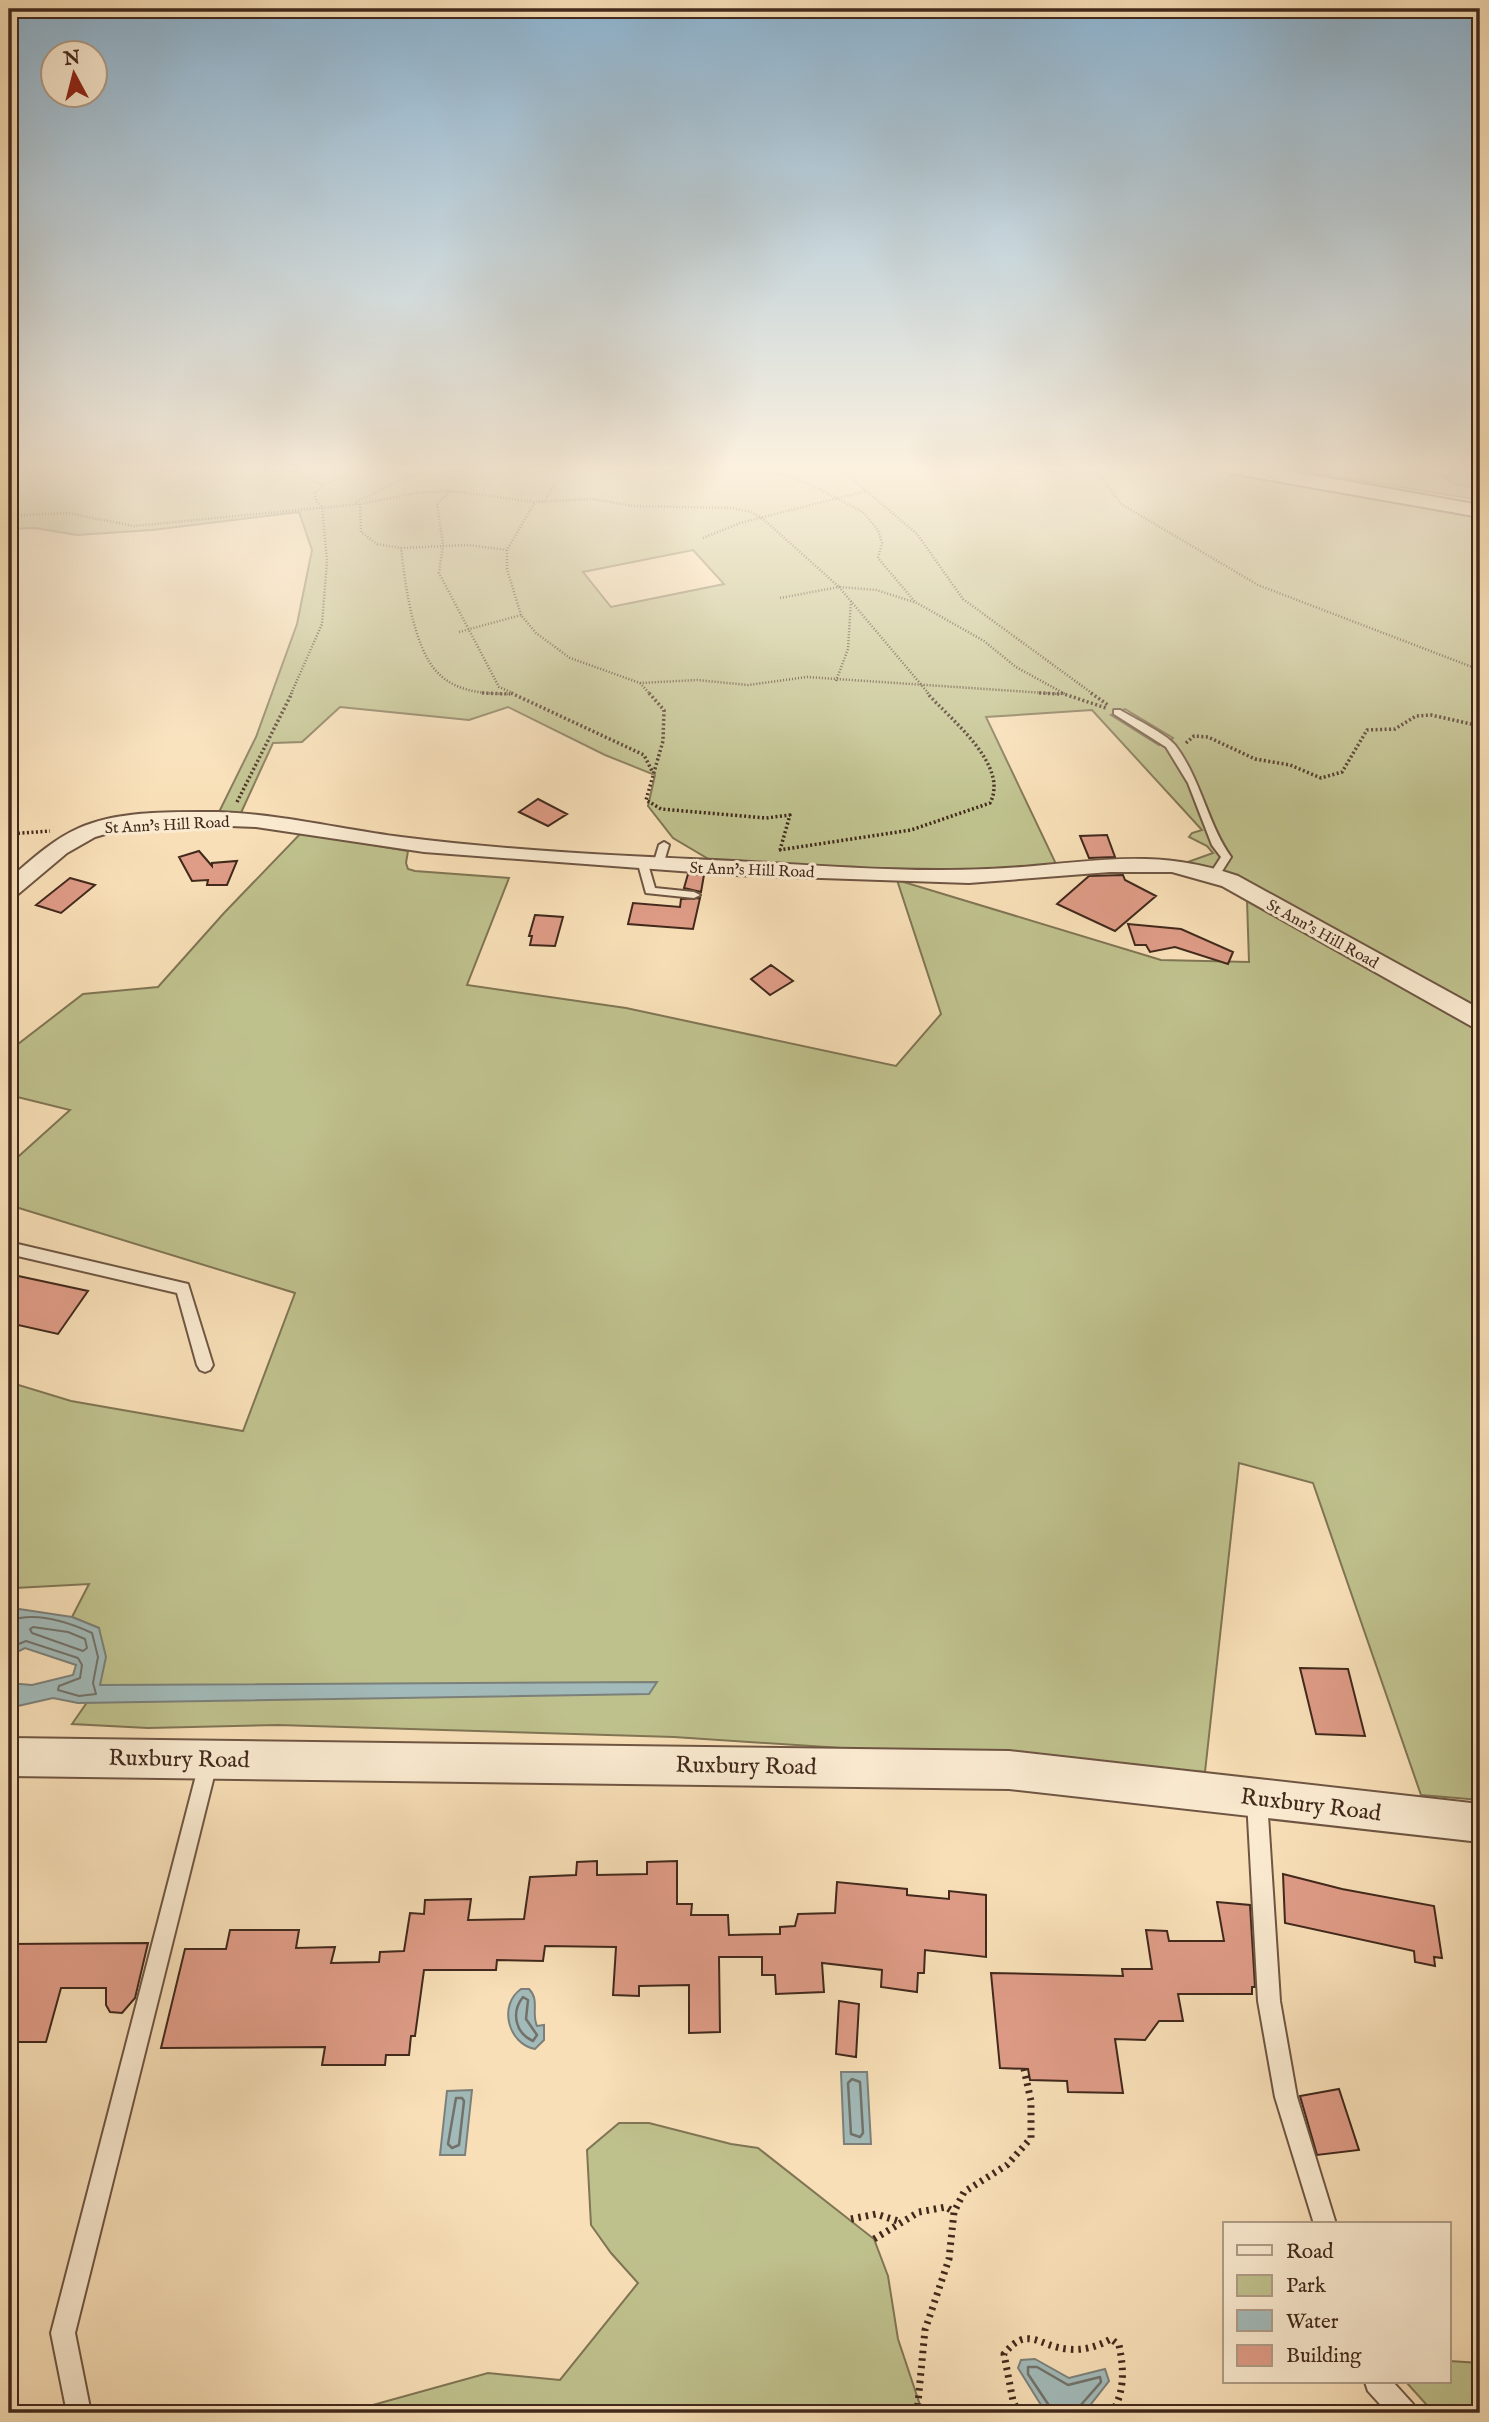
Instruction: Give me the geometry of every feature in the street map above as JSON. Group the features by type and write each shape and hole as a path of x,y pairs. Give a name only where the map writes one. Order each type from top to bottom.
{"street":[{"name":"St Ann's Hill Road","path":"9,890 70,840 87,831 120,824 229,819 420,845 986,876 1133,866 1190,868 1215,874 1480,1020"},
{"name":"Ruxbury Road","path":"9,1757 1009,1770 1480,1823"}],"lane":[{"path":"1117,712 1170,745 1178,757 1193,782 1217,845 1226,857 1215,874"},
{"path":"655,858 650,891 694,895"},
{"path":"9,1248 183,1288 205,1365"},
{"path":"79,2413 63,2333 209,1759"},
{"path":"1257,1798 1269,2001 1286,2097 1324,2222"},
{"path":"1379,2384 1404,2413"}],"path":[{"path":"229,819 284,710 322,624 325,580"},
{"path":"408,580 422,645 437,673 463,688 484,695 510,694"},
{"path":"443,580 499,687 644,755 652,771"},
{"path":"510,580 521,615 536,634 570,658 639,682 697,680 748,685 807,677 1064,694"},
{"path":"772,852 911,830 990,803 997,791 996,779 971,739 921,686 851,599 831,580"},
{"path":"897,580 917,603"},
{"path":"949,580 963,599 1117,712"},
{"path":"1250,580 1480,670"},
{"path":"780,598 839,587 876,590 917,603 984,641 1016,667 1064,694 1117,712"},
{"path":"836,681 848,649 851,599"},
{"path":"459,632 521,615"},
{"path":"639,682 664,710 663,741 652,771 646,800 661,809 766,818 790,815 780,850"},
{"path":"1178,757 1180,749 1194,736 1208,737 1255,759 1290,765 1321,778 1342,772 1367,730 1395,729 1416,716 1431,715 1480,726"},
{"path":"916,2413 925,2330 949,2259 954,2212 964,2192 1007,2165 1031,2138 1031,2101 1024,2069"},
{"path":"874,2238 919,2212 946,2207 954,2212"},
{"path":"851,2219 872,2212 883,2213 901,2222"},
{"path":"1019,2413 1013,2401 1004,2354 1013,2341 1027,2336 1065,2348 1084,2350 1111,2339 1119,2344 1124,2372 1120,2401 1112,2413"}],"green space":[{"path":"306,580 589,580 611,607 724,584 720,580 1480,580 1480,1800 1421,1795 1313,1483 1239,1463 1205,1772 674,1737 278,1725 148,1728 72,1724 99,1685 99,1628 72,1617 89,1584 15,1588 9,1594 9,1382 71,1401 243,1431 295,1293 9,1205 9,1165 70,1110 9,1095 9,1051 83,994 158,987 301,833 408,851 408,869 415,871 509,878 467,985 626,1008 896,1066 941,1014 897,880 1161,960 1249,962 1247,900 1185,863 1213,853 1207,846 1189,837 1202,830 1092,710 986,717 1057,866 986,871 717,864 673,838 648,806 655,775 605,755 508,707 469,720 340,707 302,742 273,743 240,815 218,814 256,737 297,624","holes":["1125,709 1173,738 1159,745 1111,715"]},
{"path":"619,2123 649,2123 731,2144 758,2148 874,2239 888,2276 898,2339 921,2408 927,2413 344,2413 488,2373 560,2380 638,2283 591,2225 587,2150"},
{"path":"1450,2361 1480,2363 1480,2413 1434,2413 1408,2384 1450,2384"}],"water":[{"path":"19,1609 72,1617 99,1628 106,1657 100,1685 657,1682 649,1694 78,1703 53,1698 9,1708 9,1683 32,1685 73,1675 76,1665 25,1648 9,1656 9,1616"},
{"path":"521,1989 529,1989 532,1993 537,2026 544,2025 544,2040 535,2049 518,2040 509,2023 510,2004"},
{"path":"841,2072 867,2072 871,2144 844,2144"},
{"path":"472,2090 465,2155 440,2155 447,2091"},
{"path":"1035,2359 1069,2378 1105,2369 1109,2381 1084,2413 1046,2413 1018,2368 1021,2360"}],"building":[{"path":"538,799 567,814 548,826 519,812"},
{"path":"1107,835 1115,857 1089,858 1080,836"},
{"path":"199,851 212,866 212,863 237,861 227,885 207,885 208,880 192,881 179,857"},
{"path":"688,874 704,875 701,892 684,888"},
{"path":"1123,875 1125,880 1156,896 1115,931 1057,904 1089,876"},
{"path":"70,878 95,885 61,913 36,905"},
{"path":"700,898 693,929 628,924 633,903 680,907 681,899"},
{"path":"535,915 563,917 555,946 530,945 532,936 529,936"},
{"path":"1128,924 1181,929 1233,952 1228,964 1175,947 1150,952 1146,945 1135,945"},
{"path":"771,965 793,981 770,995 751,979"},
{"path":"9,1274 88,1291 58,1334 9,1323"},
{"path":"1300,1668 1348,1669 1365,1736 1316,1734"},
{"path":"597,1861 597,1875 647,1874 647,1862 677,1861 677,1904 692,1904 691,1915 728,1915 729,1935 780,1934 780,1927 795,1926 798,1914 835,1913 837,1882 907,1889 907,1895 949,1899 949,1891 986,1895 986,1957 925,1950 924,1973 918,1973 917,1992 881,1987 882,1970 822,1963 824,1992 776,1994 775,1975 762,1975 762,1957 719,1957 720,2032 689,2033 689,1985 639,1986 639,1996 613,1995 616,1947 545,1946 543,1961 497,1960 496,1970 424,1970 415,2036 411,2036 409,2055 386,2055 385,2065 322,2065 325,2047 161,2048 185,1949 226,1949 230,1930 299,1930 296,1948 335,1947 331,1963 379,1962 380,1952 404,1951 410,1913 424,1914 425,1900 471,1899 468,1920 524,1919 530,1877 576,1875 577,1862"},
{"path":"1283,1874 1342,1889 1434,1906 1442,1958 1434,1957 1435,1966 1415,1962 1414,1951 1285,1923"},
{"path":"1217,1902 1250,1905 1255,1987 1252,1987 1252,1994 1178,1994 1183,2021 1159,2021 1145,2040 1115,2039 1123,2093 1068,2092 1067,2081 1030,2080 1028,2069 1000,2068 991,1973 1123,1976 1122,1969 1152,1969 1146,1930 1167,1931 1169,1941 1224,1941"},
{"path":"148,1943 135,1998 122,2013 110,2012 106,2005 106,1988 61,1988 46,2042 9,2042 9,1944"},
{"path":"839,2001 859,2004 856,2057 836,2054"},
{"path":"1339,2089 1359,2150 1317,2155 1300,2096"}]}
